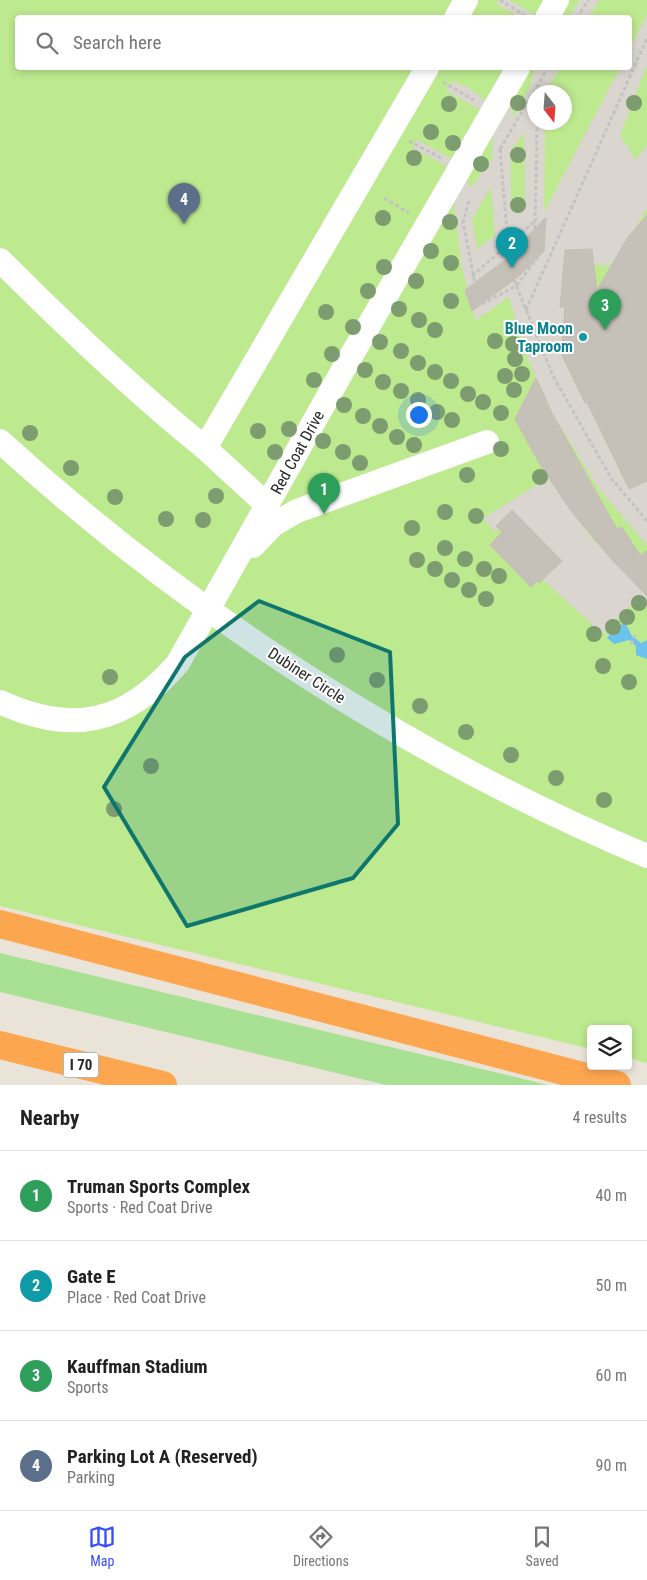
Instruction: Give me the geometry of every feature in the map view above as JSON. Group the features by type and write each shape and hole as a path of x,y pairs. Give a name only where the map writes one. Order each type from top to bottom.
{"highway":[{"path":"0,924 617,1085"},
{"name":"I 70","path":"0,1045 163,1085"}],"street":[{"path":"458,15 466,0"},
{"path":"549,15 557,0"},
{"path":"205,448 425,70"},
{"name":"Red Coat Drive","path":"0,702 35,716 76,722 96,718 131,705 148,694 178,663 517,70"},
{"path":"0,260 69,329 267,505"},
{"name":"Dubiner Circle","path":"0,441 35,473 168,580 258,643 365,713 450,762 526,802 647,856"},
{"path":"231,569 272,525 297,511 487,442"}],"path":[{"path":"500,0 524,15"},
{"path":"579,15 588,0"},
{"path":"526,310 647,38"},
{"path":"425,70 475,101"},
{"path":"390,130 442,158"},
{"path":"535,229 537,130"},
{"path":"500,148 508,257"},
{"path":"384,198 410,214"},
{"path":"469,201 463,222 474,284"},
{"path":"472,276 534,221"},
{"path":"482,304 516,286 538,258"},
{"path":"514,280 553,376 611,478 647,521"},
{"path":"631,644 636,635"}],"highlighted area":[{"path":"259,601 390,652 398,824 353,878 187,926 104,787 185,657"}],"green space":[{"path":"0,0 647,0 647,1063 632,1059 632,1025 587,1025 587,1048 0,906"},
{"path":"0,953 548,1085 386,1085 0,992"}],"shaded area":[{"path":"499,0 509,0 534,15 517,15 496,4"},
{"path":"580,0 599,0 590,15 570,15"},
{"path":"647,15 647,65 620,135 636,160 647,145 647,208 614,265 594,265 592,249 565,250 560,307 565,307 561,353 584,402 600,397 633,487 647,481 647,545 599,489 552,413 523,347 509,297 475,321 461,263 454,203 467,179 470,188 492,159 493,135 511,106 513,117 527,92 527,130 545,130 544,212 619,70 632,70 632,44","holes":["524,133 525,207 512,213 510,152","491,187 495,235 477,249 472,219"]},
{"path":"534,70 559,70 550,84 530,85"},
{"path":"452,81 468,87 486,101 481,110 446,91"},
{"path":"417,140 453,158 448,167 413,148"},
{"path":"548,478 590,536 647,595 647,607 638,598 603,634 541,578 546,576 562,561 512,510 496,525 499,529 495,532 483,518"}],"water":[{"path":"625,623 632,636 641,643 647,640 647,659 636,655 636,646 629,640 614,644 607,638 615,628"}],"building":[{"path":"647,215 647,481 629,489 561,353 565,307 560,307 565,250 592,249 597,290 628,237"},
{"path":"546,217 544,251 519,276 472,311 465,290 505,260"},
{"path":"536,378 552,413 617,529 622,527 640,555 647,551 647,596 612,560 571,511 539,463 515,419"},
{"path":"512,510 562,561 539,583 537,581 531,587 490,545 502,532 496,526"}],"place":[{"name":"Parking Lot A (Reserved)","path":"184,224"},
{"name":"Gate E","path":"512,268"},
{"name":"Kauffman Stadium","path":"605,330"},
{"name":"Blue Moon Taproom","path":"583,337"},
{"name":"Truman Sports Complex","path":"324,514"}]}
